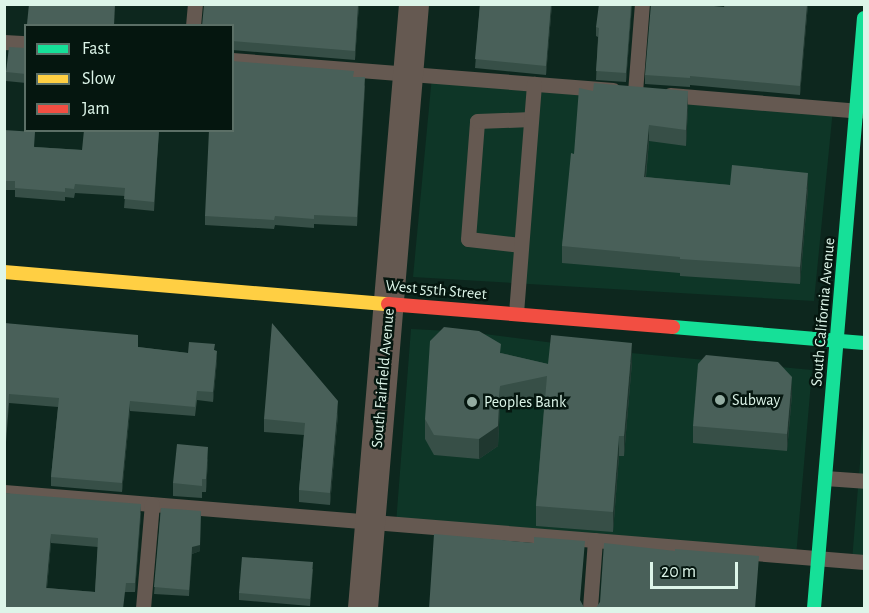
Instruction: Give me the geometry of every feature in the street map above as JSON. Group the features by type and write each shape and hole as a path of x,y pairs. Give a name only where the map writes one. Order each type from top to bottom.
{"main road":[{"name":"South California Avenue","path":"814,609 837,341 861,111 864,18"},
{"name":"West 55th Street","path":"4,272 864,343"}],"street":[{"name":"South Fairfield Avenue","path":"363,609 414,4"}],"lane":[{"path":"193,24 195,4"},
{"path":"642,4 646,93"},
{"path":"4,42 24,43"},
{"path":"234,60 861,111"},
{"path":"516,313 534,84"},
{"path":"521,244 468,238 477,122 531,119"},
{"path":"825,478 864,481"},
{"path":"4,492 864,562"},
{"path":"143,609 152,504"},
{"path":"590,609 595,540"}],"shaded area":[{"path":"432,76 833,109 814,301 413,277"},
{"path":"411,329 469,332 631,353 812,370 796,557 396,524"},
{"path":"864,414 864,562 852,561"}],"building":[{"path":"29,4 115,4 114,24 27,24"},
{"path":"358,4 355,51 234,41 234,24 202,24 204,5"},
{"path":"480,4 551,4 546,66 475,59"},
{"path":"599,4 631,4 626,73 596,71 599,28 596,27"},
{"path":"651,4 724,7 725,4 807,4 800,86 690,76 690,78 645,75"},
{"path":"9,47 24,48 24,74 6,72"},
{"path":"234,61 354,71 353,77 365,77 357,217 314,215 314,219 275,216 274,220 205,216 209,132 234,132"},
{"path":"594,83 688,91 686,130 649,125 644,177 730,185 732,165 808,173 800,267 680,259 680,257 562,246 571,153 574,154 579,88 593,91"},
{"path":"4,130 35,132 34,147 82,150 84,132 159,132 154,202 124,199 125,188 75,184 74,189 65,188 65,192 15,188 15,181 4,181"},
{"path":"4,323 138,335 138,347 188,353 189,342 215,344 214,350 217,351 213,392 197,391 195,407 130,401 122,483 51,477 59,398 9,394 4,460"},
{"path":"272,323 338,401 330,493 299,490 305,423 264,419"},
{"path":"444,327 479,331 501,344 500,353 548,364 551,335 632,343 624,436 619,436 613,512 536,506 547,376 500,386 498,426 479,439 434,435 425,419 430,341"},
{"path":"706,355 778,362 792,377 787,434 693,426 698,364"},
{"path":"177,444 208,447 206,479 202,479 202,486 173,483"},
{"path":"4,493 141,504 135,583 126,583 123,609 4,609","holes":["51,534 98,538 95,592 46,588"]},
{"path":"161,508 201,511 200,545 192,547 189,590 154,587"},
{"path":"434,534 534,543 534,537 585,541 580,600 585,609 429,609"},
{"path":"604,543 675,551 675,549 759,556 755,609 595,609 600,602"},
{"path":"242,557 313,562 310,599 239,593"}],"traffic: fast":[{"path":"814,608 864,18"},
{"path":"673,327 864,343"}],"traffic: slow":[{"path":"4,272 388,304"}],"traffic: jam":[{"path":"388,304 673,327"}],"place":[{"name":"Subway","path":"720,400"},
{"name":"Peoples Bank","path":"472,402"}]}
